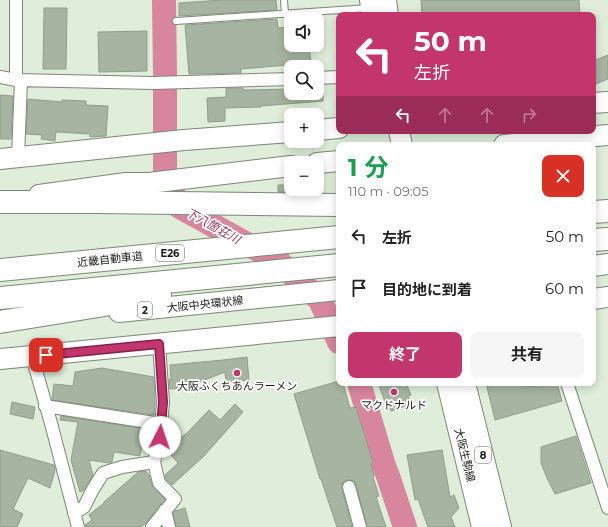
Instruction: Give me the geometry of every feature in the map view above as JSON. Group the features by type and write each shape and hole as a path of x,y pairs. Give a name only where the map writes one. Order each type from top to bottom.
{"highway":[{"path":"0,201 336,206"},
{"path":"596,202 608,201"},
{"path":"596,212 608,211"},
{"name":"近畿自動車道","path":"0,270 336,237"},
{"path":"596,240 608,239"},
{"path":"0,298 336,265"},
{"path":"0,323 197,289 272,272"}],"main road":[{"path":"596,103 608,102"},
{"path":"324,129 336,128"},
{"path":"9,158 184,140 284,133"},
{"path":"533,142 608,135"},
{"path":"324,162 336,161"},
{"path":"0,201 126,183 149,183 284,167"},
{"path":"596,266 608,264"},
{"name":"大阪中央環状線","path":"0,323 336,290"},
{"path":"596,299 608,297"},
{"path":"0,359 333,327"},
{"name":"大阪生駒線","path":"448,386 482,527"},
{"name":"大阪生駒線","path":"466,386 501,527"}],"street":[{"path":"9,158 18,80 16,0"},
{"path":"0,77 18,80 153,83 180,81 284,79"},
{"path":"324,78 336,77"},
{"path":"152,527 174,499 159,483 154,462 160,437 163,402 159,344"},
{"path":"32,356 77,527"},
{"path":"568,386 608,508"},
{"path":"45,406 161,424"},
{"path":"74,513 84,507 103,473 122,466 154,462"},
{"path":"349,487 360,527"},
{"path":"165,510 169,527"}],"lane":[{"path":"284,0 285,12"},
{"path":"311,12 377,7"},
{"path":"176,21 284,14"}],"building":[{"path":"222,0 276,0 277,10 179,16 179,3"},
{"path":"421,0 579,0 580,12 422,12"},
{"path":"44,8 67,8 66,69 43,69"},
{"path":"277,19 278,28 284,28 284,52 310,52 311,60 284,60 284,65 241,69 241,73 189,74 185,25"},
{"path":"147,31 147,71 99,72 98,32"},
{"path":"608,55 608,79 596,84 596,60"},
{"path":"226,88 243,88 243,90 284,89 284,100 323,101 261,107 225,108 225,121 208,122 207,98 226,97"},
{"path":"0,95 13,96 11,139 0,139"},
{"path":"28,99 62,102 62,100 86,101 86,105 108,106 106,136 90,137 90,134 56,132 55,141 41,139 42,135 26,134"},
{"path":"278,185 284,185 284,192 278,192"},
{"path":"247,357 249,380 226,382 225,372 189,386 188,388 170,389 170,365"},
{"path":"102,368 154,377 154,415 52,400 54,384 73,386 75,372"},
{"path":"336,382 336,386 344,386 350,408 356,407 373,463 371,464 373,477 379,496 376,497 386,527 367,527 356,485 354,481 347,480 344,481 342,489 352,527 337,527 320,479 294,394"},
{"path":"379,386 407,386 411,395 408,396 411,404 391,411 389,406 387,407"},
{"path":"487,386 558,386 562,401 495,420"},
{"path":"12,402 35,407 33,419 10,414"},
{"path":"235,404 243,412 204,456 172,485 166,479 165,475 178,463 171,455 176,450 172,445 188,432 209,410 220,420"},
{"path":"61,416 153,430 153,435 144,434 140,456 114,452 112,462 109,463 89,460 93,475 83,491 80,492 71,460 78,422 60,420"},
{"path":"576,436 591,483 555,494 541,463 541,447"},
{"path":"0,450 54,465 55,470 50,488 28,478 13,509 23,514 17,527 0,527"},
{"path":"442,450 450,497 454,495 459,508 451,517 455,527 428,527 418,499 415,500 407,455"},
{"path":"146,471 149,475 153,488 165,499 146,523 141,527 85,527 85,525 92,520 89,515 138,472"},
{"path":"185,508 190,527 176,527 173,513"}],"waterway":[{"name":"下八箇荘川","path":"164,0 165,174 178,206 278,261 320,300 336,335"},
{"name":"下八箇荘川","path":"360,386 384,466 405,527"}],"place":[{"name":"大阪ふくちあんラーメン","path":"237,373"},
{"name":"マクドナルド","path":"394,392"}],"route":[{"path":"46,355 159,344 163,402 160,437"}]}
